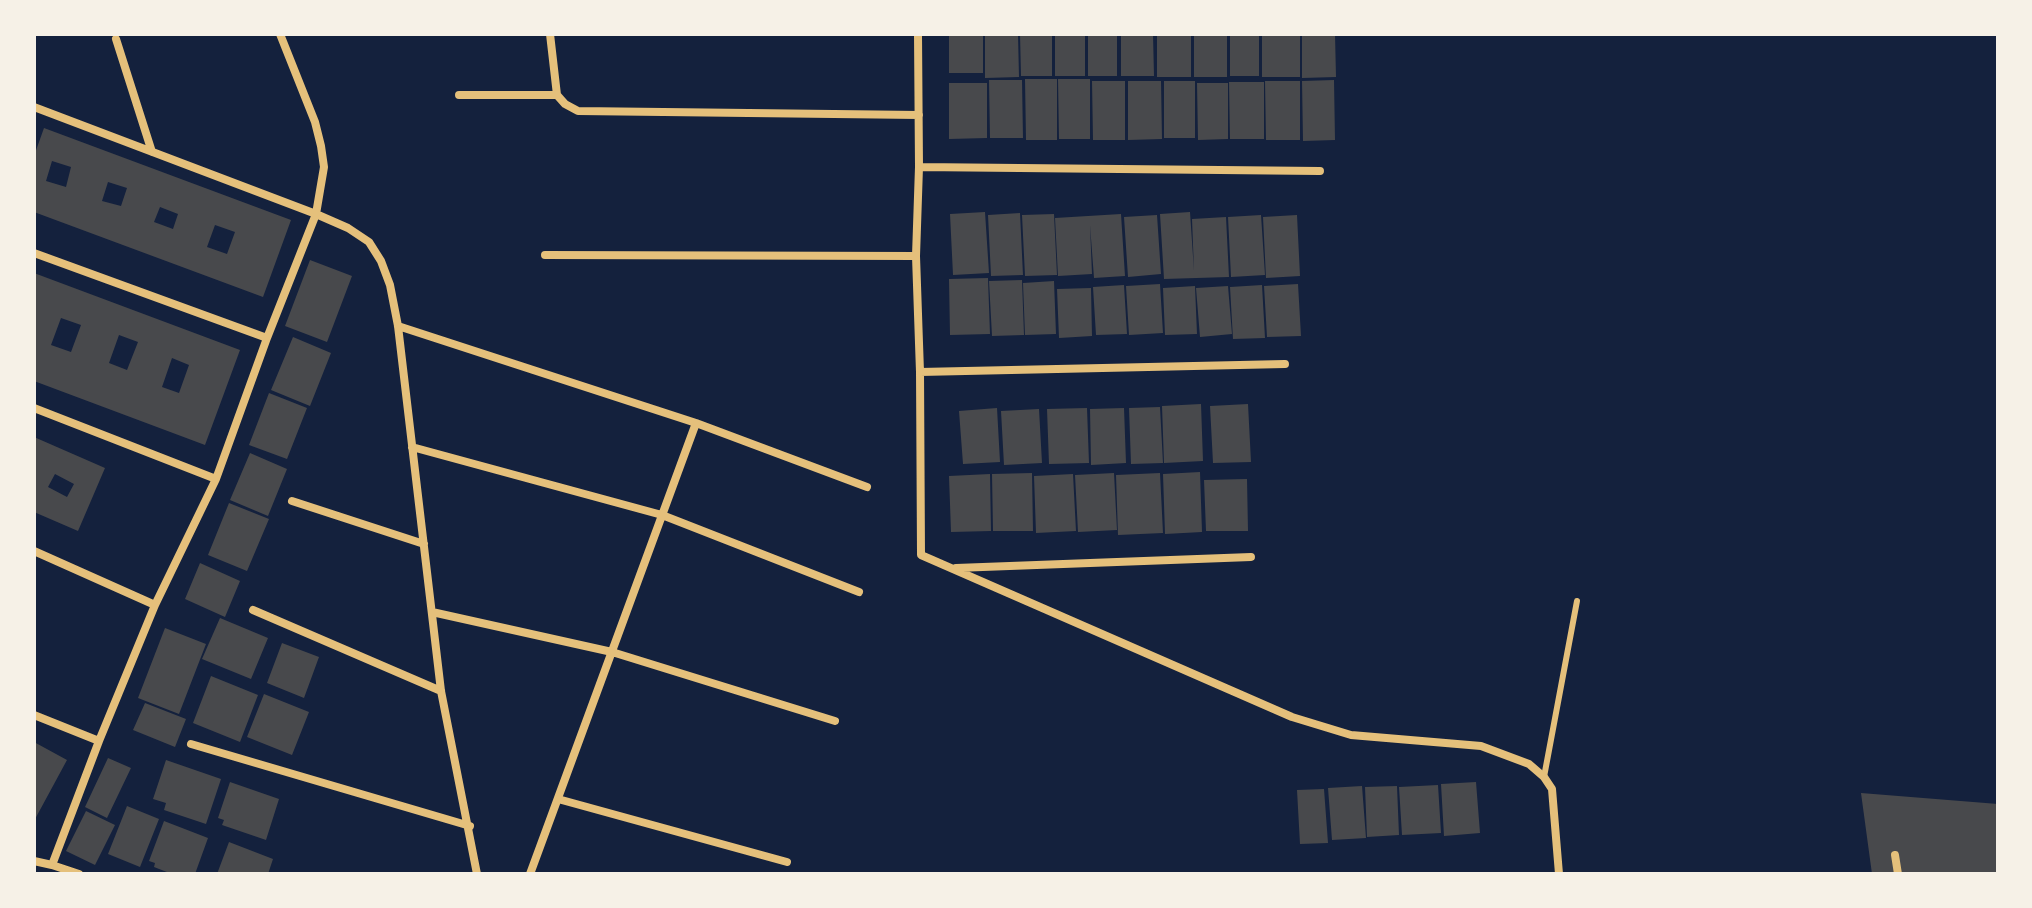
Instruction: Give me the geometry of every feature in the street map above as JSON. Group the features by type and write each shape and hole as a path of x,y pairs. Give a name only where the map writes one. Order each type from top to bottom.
{"street":[{"path":"52,865 155,605 216,479 316,214 324,167 321,146 315,122 280,34"},
{"path":"550,34 557,95 578,111 919,115"},
{"path":"918,34 916,256 921,555 1292,717 1351,735 1481,746 1529,764 1552,789 1559,874"},
{"path":"116,39 152,152"},
{"path":"459,95 557,95"},
{"path":"34,107 348,228 369,242 381,261 390,285 398,326 441,691 477,874"},
{"path":"919,167 1320,171"},
{"path":"34,253 267,338"},
{"path":"545,255 916,256"},
{"path":"398,326 696,423 867,487"},
{"path":"920,372 1285,364"},
{"path":"34,408 216,479"},
{"path":"530,874 696,423"},
{"path":"412,447 662,515 859,592"},
{"path":"292,501 424,544"},
{"path":"34,551 155,605"},
{"path":"952,568 1251,557"},
{"path":"253,610 441,691"},
{"path":"432,612 612,652 835,721"},
{"path":"34,715 99,741"},
{"path":"191,744 470,826"},
{"path":"558,799 787,862"},
{"path":"1895,855 1898,874"},
{"path":"34,861 79,874"}],"lane":[{"path":"1544,777 1577,601"}],"building":[{"path":"949,34 983,34 983,73 949,73"},
{"path":"985,34 1018,34 1019,77 985,78"},
{"path":"1020,34 1052,34 1052,76 1021,76"},
{"path":"1055,34 1085,34 1085,76 1055,76"},
{"path":"1088,34 1117,34 1117,76 1088,76"},
{"path":"1121,34 1153,34 1154,76 1121,76"},
{"path":"1157,34 1191,34 1191,77 1157,77"},
{"path":"1194,34 1227,34 1227,77 1194,77"},
{"path":"1230,34 1259,34 1259,76 1230,76"},
{"path":"1262,34 1300,34 1300,77 1262,77"},
{"path":"1302,34 1335,34 1336,77 1302,78"},
{"path":"1025,79 1057,79 1057,140 1026,140"},
{"path":"1058,79 1090,79 1090,139 1059,139"},
{"path":"989,80 1022,80 1023,138 990,138"},
{"path":"1334,80 1335,140 1303,141 1302,81"},
{"path":"1092,81 1125,81 1125,140 1093,140"},
{"path":"1128,81 1161,81 1162,139 1128,140"},
{"path":"1164,81 1195,81 1195,138 1164,138"},
{"path":"1265,81 1300,81 1300,140 1266,140"},
{"path":"1229,82 1264,82 1264,139 1230,139"},
{"path":"949,83 987,83 987,138 949,139"},
{"path":"1197,83 1228,83 1228,139 1198,140"},
{"path":"44,128 291,220 263,297 34,212 34,156","holes":["52,161 71,167 66,187 46,181","108,182 127,188 121,206 102,201","160,207 178,214 173,229 154,222","215,225 235,232 227,254 207,247"]},
{"path":"985,212 989,273 953,275 950,214"},
{"path":"1190,212 1194,271 1192,219 1226,217 1229,277 1164,279 1160,214"},
{"path":"1020,213 1023,275 991,276 988,215"},
{"path":"1054,214 1057,275 1025,276 1022,215"},
{"path":"1121,214 1125,276 1094,278 1090,225 1092,274 1058,276 1055,218"},
{"path":"1157,215 1161,274 1128,277 1124,217"},
{"path":"1261,215 1265,275 1231,277 1228,217"},
{"path":"1297,215 1300,276 1266,278 1263,217"},
{"path":"310,260 352,276 327,342 285,326"},
{"path":"34,273 240,350 205,445 34,381","holes":["61,318 81,325 71,352 51,345","119,335 138,342 127,370 109,363","172,358 189,365 179,393 162,387"]},
{"path":"988,278 990,334 950,335 949,279"},
{"path":"1022,280 1024,335 992,336 989,281"},
{"path":"1054,281 1056,334 1025,335 1023,283"},
{"path":"1160,284 1163,333 1129,335 1126,286"},
{"path":"1298,284 1301,336 1267,337 1264,286"},
{"path":"1124,285 1127,334 1096,335 1093,287"},
{"path":"1262,285 1265,338 1233,339 1230,287"},
{"path":"1195,286 1197,334 1165,335 1163,288"},
{"path":"1228,286 1232,334 1200,337 1196,288"},
{"path":"1091,288 1092,336 1059,338 1057,289"},
{"path":"293,337 331,353 310,406 271,390"},
{"path":"269,393 307,408 287,459 249,445"},
{"path":"1201,404 1203,461 1164,463 1162,406"},
{"path":"1248,404 1251,462 1213,463 1210,406"},
{"path":"1160,407 1163,463 1131,464 1129,408"},
{"path":"997,408 1000,462 963,464 959,411"},
{"path":"1087,408 1089,463 1049,464 1047,409"},
{"path":"1124,408 1126,463 1091,465 1090,409"},
{"path":"1039,409 1042,463 1004,465 1001,411"},
{"path":"34,437 105,468 78,531 34,512","holes":["55,474 74,484 67,497 48,487"]},
{"path":"250,453 287,469 268,516 230,500"},
{"path":"1200,472 1202,532 1165,534 1163,474"},
{"path":"1032,473 1033,531 993,531 992,474"},
{"path":"1114,473 1117,530 1078,532 1075,475"},
{"path":"1160,473 1163,533 1118,535 1116,475"},
{"path":"990,474 991,531 951,532 949,476"},
{"path":"1073,474 1076,531 1036,533 1034,476"},
{"path":"1247,479 1248,531 1206,531 1204,480"},
{"path":"229,503 269,519 247,571 208,555"},
{"path":"200,563 240,581 225,617 185,599"},
{"path":"220,618 268,638 251,679 202,659"},
{"path":"165,628 206,644 179,714 138,698"},
{"path":"282,643 319,657 304,698 267,683"},
{"path":"211,676 258,695 240,742 193,723"},
{"path":"264,694 309,712 292,755 247,737"},
{"path":"145,703 186,719 175,747 133,730"},
{"path":"34,742 67,760 34,821"},
{"path":"108,758 131,768 107,818 85,807"},
{"path":"166,760 221,779 206,824 164,810 166,803 153,799"},
{"path":"230,782 279,799 266,840 222,825 224,820 218,818"},
{"path":"1476,782 1480,833 1444,836 1441,784"},
{"path":"1438,785 1441,833 1402,835 1399,787"},
{"path":"1362,786 1366,838 1332,840 1328,788"},
{"path":"1397,786 1399,835 1367,837 1365,787"},
{"path":"1324,789 1328,843 1300,844 1297,790"},
{"path":"1861,793 1998,804 1998,874 1872,874"},
{"path":"127,806 159,819 140,867 108,854"},
{"path":"86,811 115,825 95,865 66,851"},
{"path":"164,821 208,838 195,874 172,874 154,867 155,863 149,861"},
{"path":"229,842 273,859 268,874 217,874"}]}
